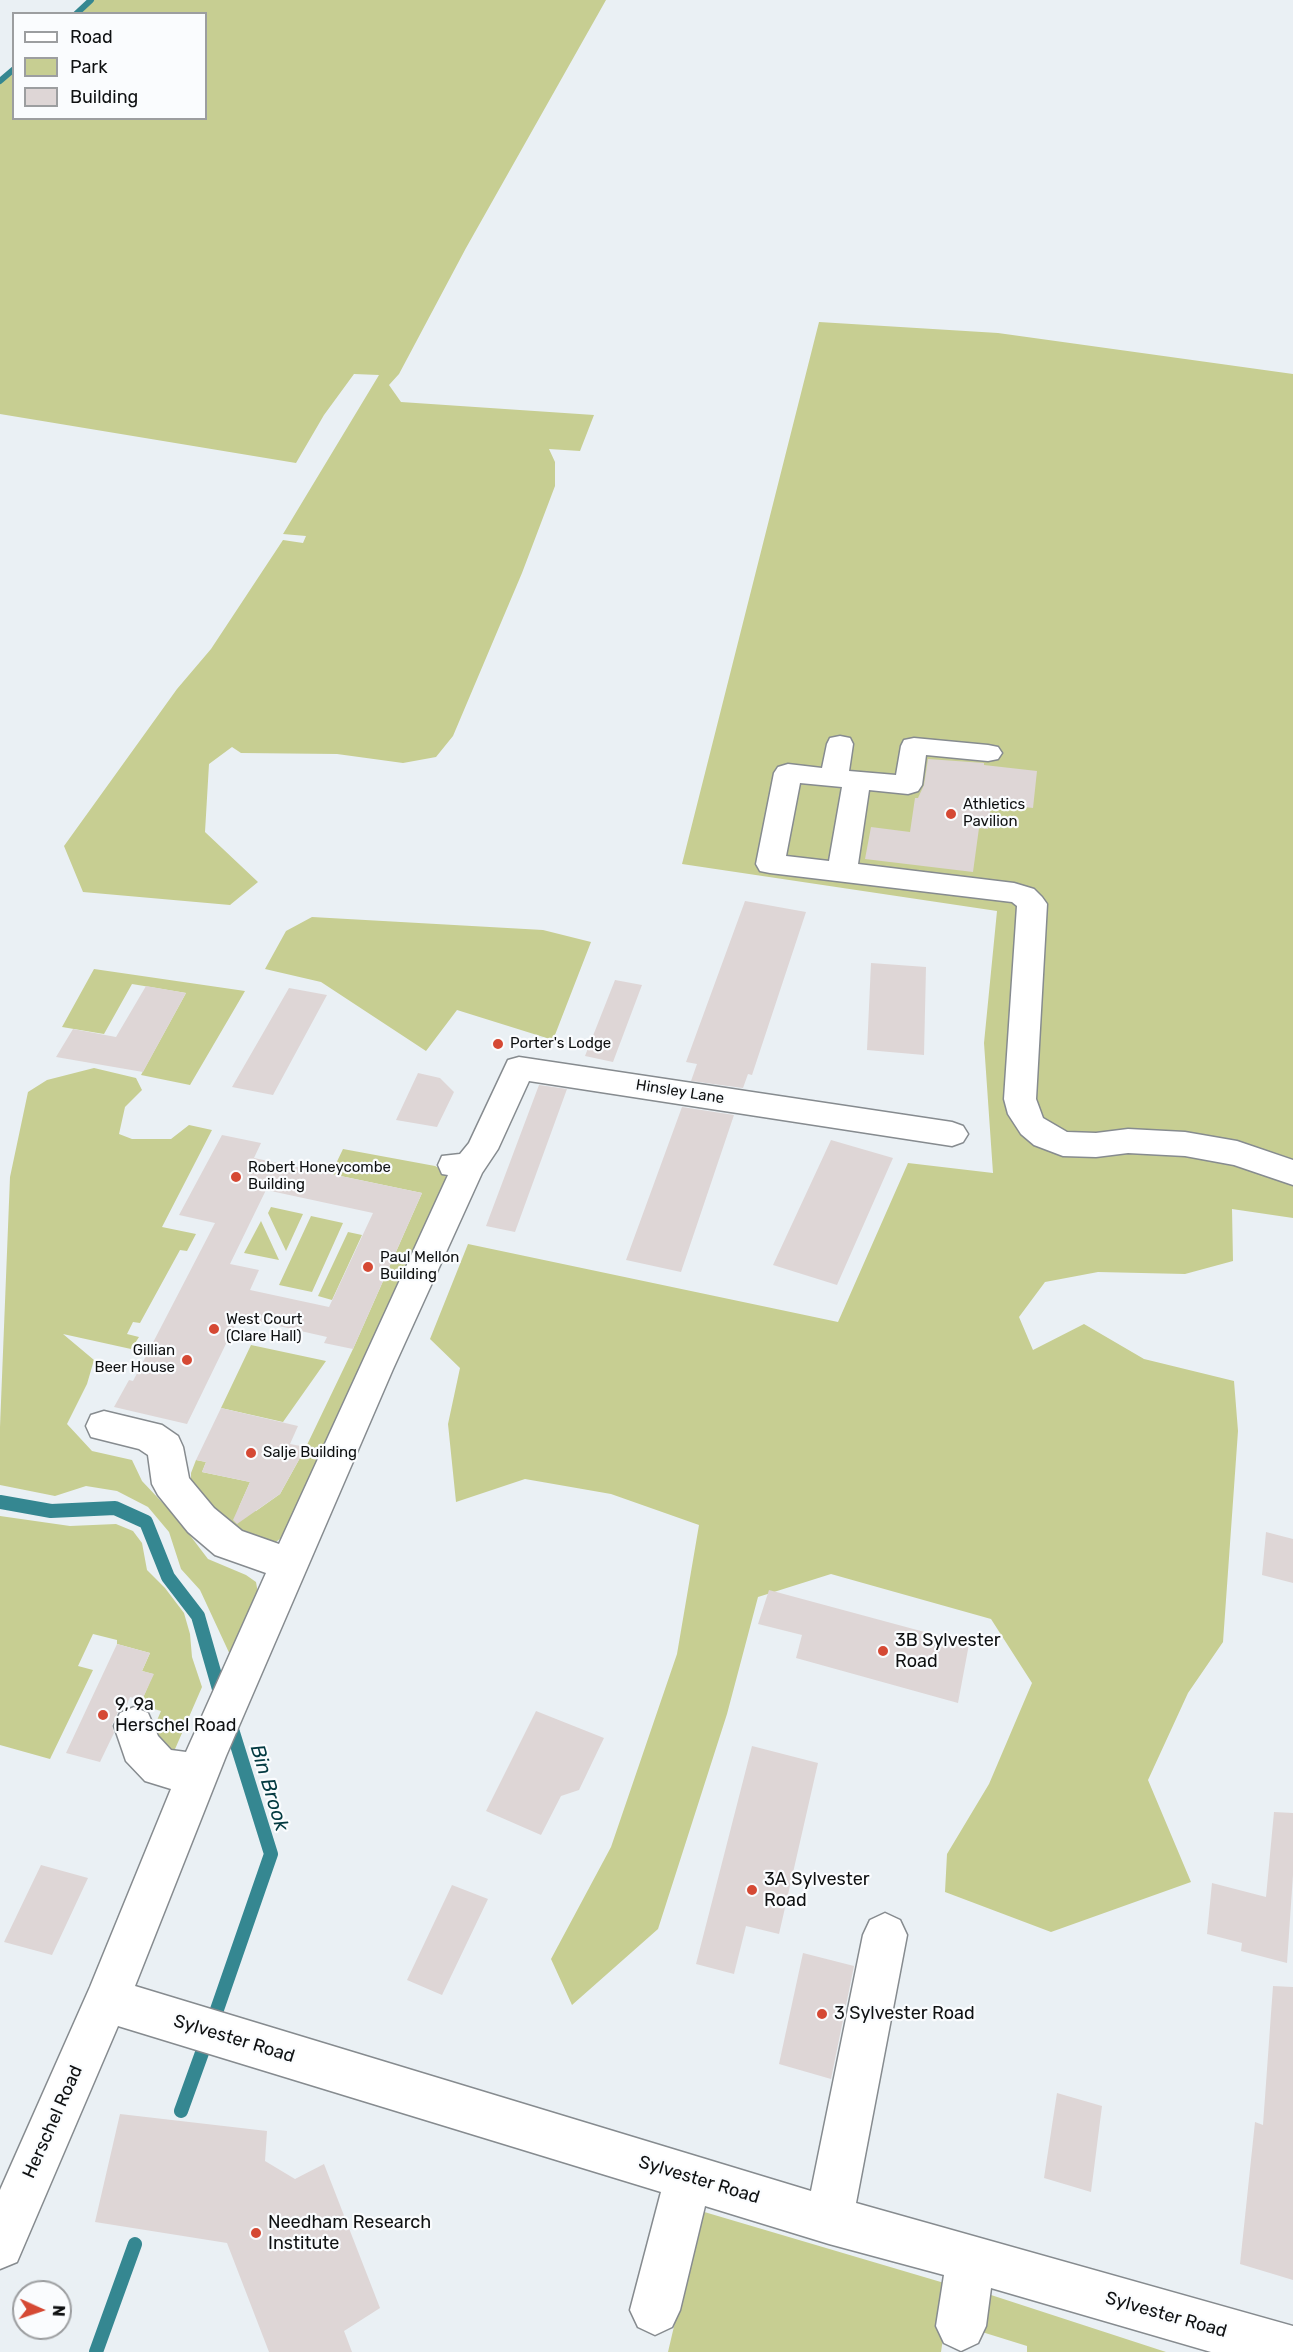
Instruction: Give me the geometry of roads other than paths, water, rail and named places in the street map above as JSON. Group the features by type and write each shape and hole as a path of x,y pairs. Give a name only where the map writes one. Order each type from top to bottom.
{"street":[{"path":"840,744 845,779 842,872"},
{"path":"988,753 914,746 908,785 788,773 770,864 1014,892 1024,896 1032,904 1020,1099 1024,1114 1032,1126 1045,1136 1063,1144 1096,1145 1128,1141 1185,1144 1237,1153 1293,1173"},
{"name":"Hinsley Lane","path":"461,1166 483,1149 519,1068 952,1134"},
{"name":"Herschel Road","path":"0,2245 107,2000 201,1765 290,1565 461,1166"},
{"path":"104,1426 149,1436 165,1447 171,1484 201,1520 229,1543 290,1565"},
{"path":"134,1726 141,1747 159,1767 201,1765"},
{"path":"829,2220 880,1970 885,1935"},
{"name":"Sylvester Road","path":"107,2000 829,2220 1293,2351"},
{"path":"656,2310 688,2177"},
{"path":"961,2326 971,2259"}],"waterway":[{"path":"78,12 91,0"},
{"path":"0,81 12,71"},
{"name":"Bin Brook","path":"6,1503 0,1502 51,1511 115,1508 146,1522 168,1577 198,1616 221,1696"},
{"name":"Bin Brook","path":"212,2024 271,1854 231,1726"},
{"name":"Bin Brook","path":"181,2111 207,2039"},
{"name":"Bin Brook","path":"96,2352 135,2244"}],"place":[{"name":"Athletics Pavilion","path":"951,814"},
{"name":"Porter's Lodge","path":"498,1044"},
{"name":"Robert Honeycombe Building","path":"236,1177"},
{"name":"Paul Mellon Building","path":"368,1267"},
{"name":"West Court (Clare Hall)","path":"214,1329"},
{"name":"Gillian Beer House","path":"187,1360"},
{"name":"Salje Building","path":"251,1453"},
{"name":"3B Sylvester Road","path":"883,1651"},
{"name":"9, 9a Herschel Road","path":"103,1715"},
{"name":"3A Sylvester Road","path":"752,1890"},
{"name":"3 Sylvester Road","path":"822,2014"},
{"name":"Needham Research Institute","path":"256,2233"}]}
